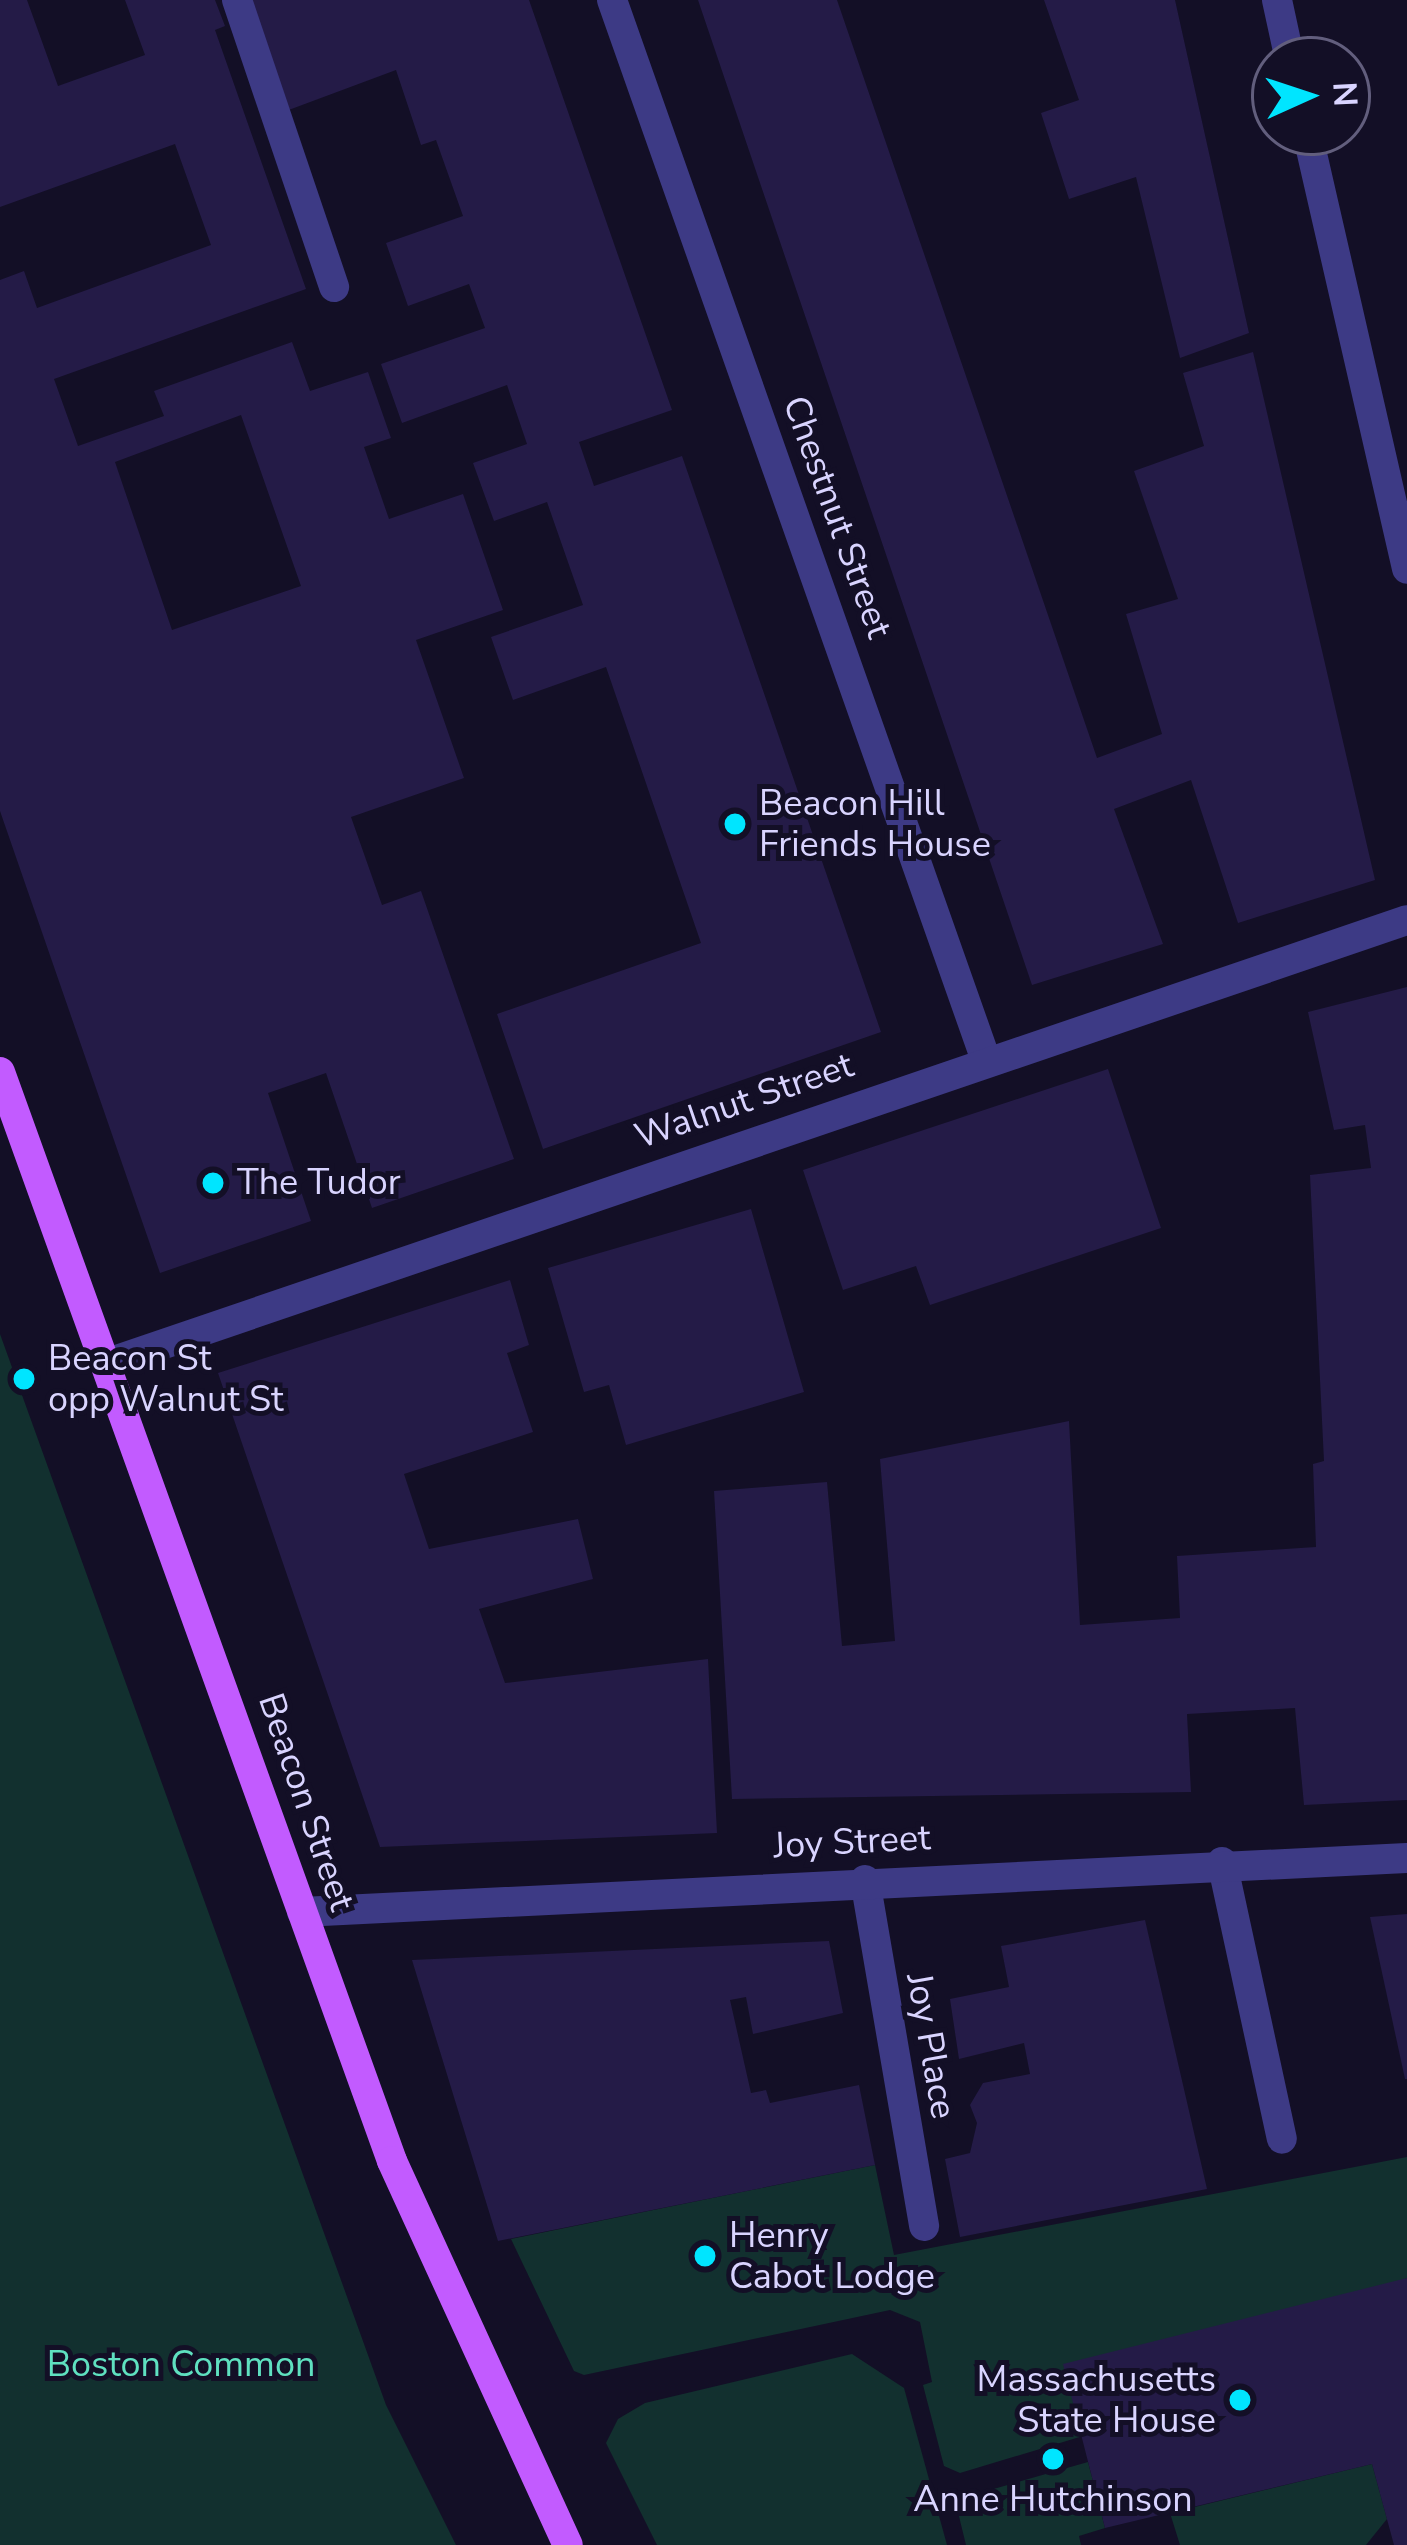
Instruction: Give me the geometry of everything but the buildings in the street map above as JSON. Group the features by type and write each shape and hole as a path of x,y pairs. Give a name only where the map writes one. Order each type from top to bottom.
{"main road":[{"name":"Beacon Street","path":"0,1072 302,1912 446,2292 568,2545"}],"street":[{"path":"237,0 334,286"},
{"name":"Chestnut Street","path":"612,0 986,1060"},
{"path":"1277,0 1285,36"},
{"path":"1312,156 1407,569"},
{"name":"Walnut Street","path":"108,1364 986,1060 1407,920"},
{"name":"Joy Street","path":"302,1912 1222,1862 1407,1858"},
{"path":"1222,1862 1282,2138"},
{"name":"Joy Place","path":"865,1880 924,2226"}],"green space":[{"name":"Boston Common","path":"0,1334 386,2405 456,2545 0,2545"},
{"path":"1407,2157 1407,2278 1083,2436 960,2473 944,2466 923,2385 932,2382 920,2322 890,2310 584,2375 574,2371 511,2239 875,2165 894,2255"},
{"path":"852,2354 904,2388 947,2545 657,2545 606,2443 618,2419 645,2403"},
{"path":"1088,2462 1105,2528 1079,2536 1081,2545 966,2545 955,2500"},
{"path":"1372,2464 1387,2519 1366,2545 1180,2545 1170,2513"}],"place":[{"name":"Beacon Hill Friends House","path":"735,824"},
{"name":"The Tudor","path":"213,1183"},
{"name":"Beacon St opp Walnut St","path":"24,1379"},
{"name":"Henry Cabot Lodge","path":"705,2256"},
{"name":"Massachusetts State House","path":"1240,2400"},
{"name":"Anne Hutchinson","path":"1053,2459"}]}
